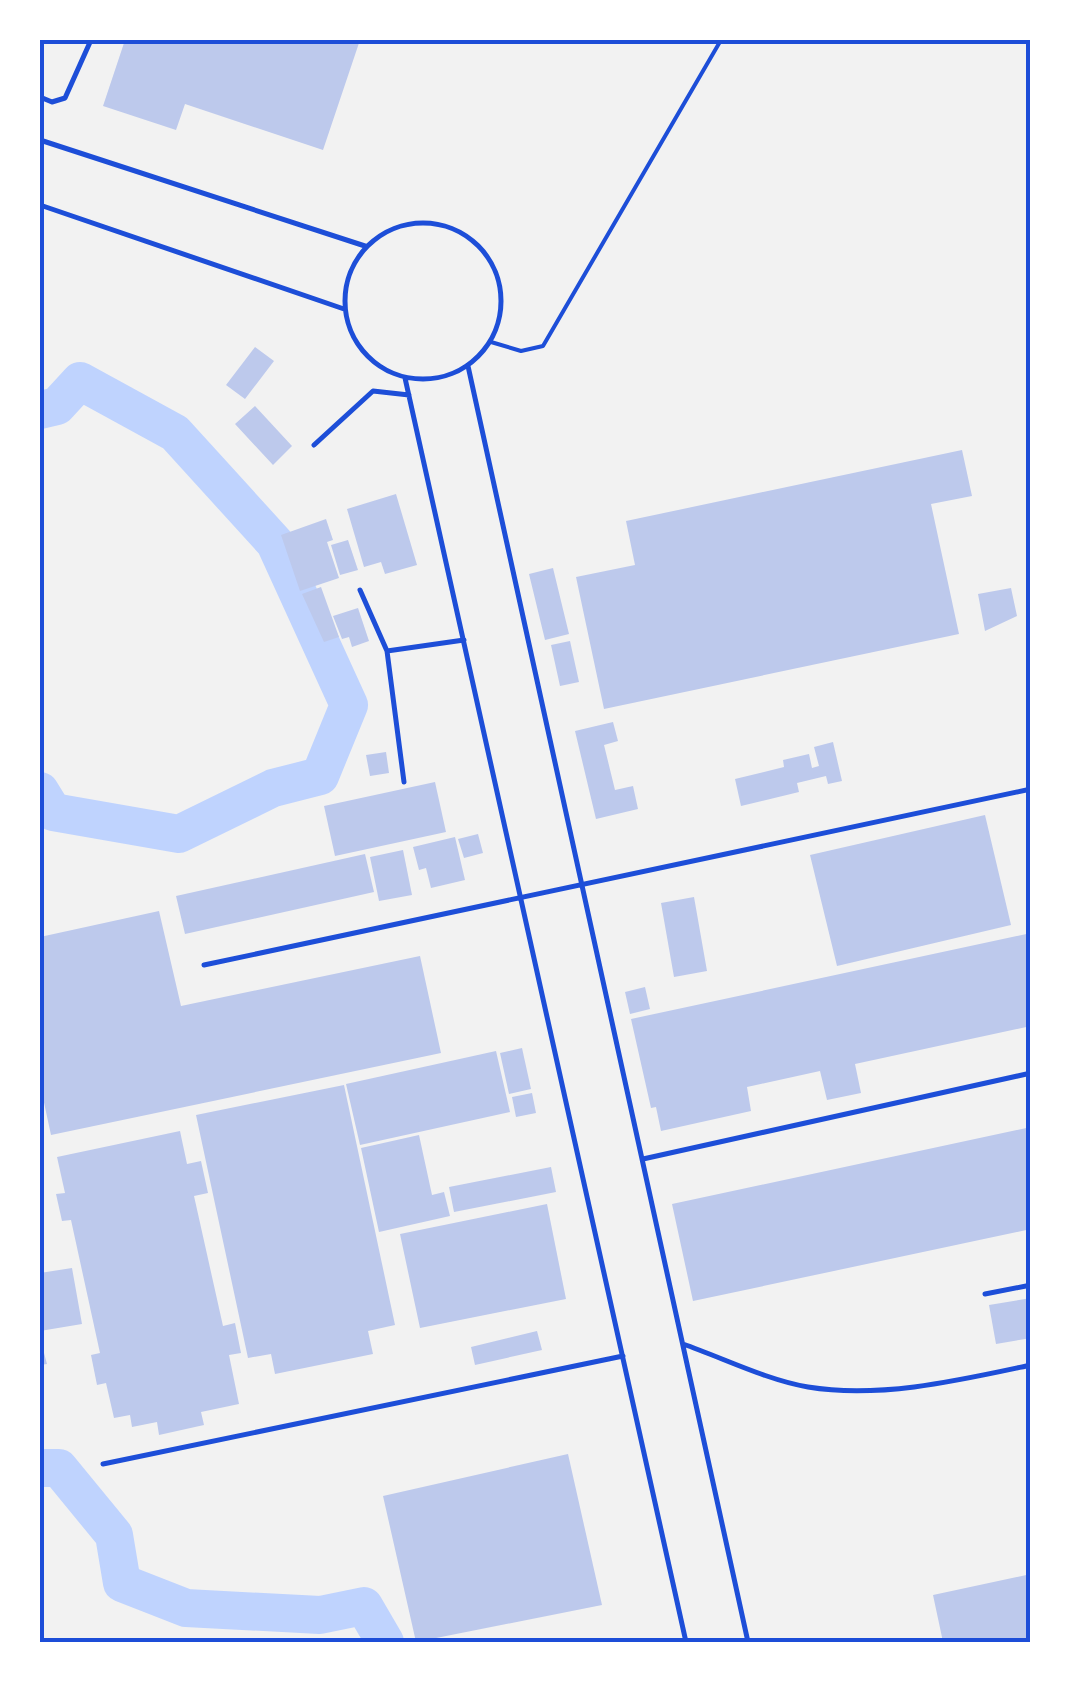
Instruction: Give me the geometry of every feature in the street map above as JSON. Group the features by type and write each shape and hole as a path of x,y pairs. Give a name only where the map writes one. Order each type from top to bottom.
{"lane":[{"path":"40,97 52,102 65,98 90,40"},
{"path":"40,140 366,246"},
{"path":"40,204 344,309"},
{"path":"426,222 458,230 483,250 499,279 502,312 491,342 468,366 438,378 406,378 376,364 354,340 344,309 348,275 366,246 394,228 426,222"},
{"path":"468,366 748,1642"},
{"path":"406,378 686,1642"},
{"path":"314,445 373,391 409,395"},
{"path":"360,590 387,651 404,782"},
{"path":"387,651 464,640"},
{"path":"204,965 1031,789"},
{"path":"642,1159 1031,1073"},
{"path":"985,1294 1031,1284"},
{"path":"683,1344 805,1387 832,1389 906,1387 1031,1365"},
{"path":"104,1464 623,1356"}],"path":[{"path":"491,342 521,351 543,346 721,40"}],"building":[{"path":"125,40 360,40 323,150 185,104 176,130 103,106"},
{"path":"255,347 274,361 245,399 226,385"},
{"path":"255,406 292,446 273,465 235,424"},
{"path":"962,450 972,496 931,504 959,634 604,709 576,577 635,565 626,521"},
{"path":"396,494 417,565 385,574 381,562 364,567 347,509"},
{"path":"326,519 333,540 327,542 339,578 300,591 281,535"},
{"path":"348,540 358,570 340,575 331,545"},
{"path":"553,568 569,634 545,640 529,574"},
{"path":"321,587 339,637 324,642 302,594"},
{"path":"1011,588 1017,616 985,631 978,594"},
{"path":"358,608 369,641 352,647 349,637 342,639 333,616"},
{"path":"570,641 579,682 560,686 551,645"},
{"path":"613,722 618,741 604,745 615,790 633,786 638,809 596,819 575,731"},
{"path":"833,742 842,781 828,784 826,776 797,783 799,792 741,806 735,779 784,767 783,760 809,754 812,768 819,766 814,747"},
{"path":"386,752 389,773 370,776 366,755"},
{"path":"435,782 446,832 335,856 324,806"},
{"path":"985,815 1011,925 837,966 810,855"},
{"path":"478,834 483,853 464,858 458,839"},
{"path":"455,837 465,880 431,888 426,868 419,870 413,847"},
{"path":"403,850 412,895 379,901 370,857"},
{"path":"365,854 374,892 185,934 176,896"},
{"path":"694,897 707,971 674,977 661,903"},
{"path":"159,911 181,1006 420,956 441,1053 51,1135 40,1084 40,937"},
{"path":"1031,933 1031,1026 855,1064 861,1093 827,1100 820,1071 747,1087 751,1111 661,1131 656,1107 651,1108 631,1019"},
{"path":"645,987 650,1009 630,1014 625,992"},
{"path":"522,1048 531,1089 509,1094 500,1053"},
{"path":"496,1051 510,1112 360,1145 346,1084"},
{"path":"344,1085 395,1325 368,1331 373,1354 275,1374 271,1354 248,1358 196,1115"},
{"path":"532,1093 536,1113 516,1117 512,1097"},
{"path":"1031,1127 1031,1229 693,1301 672,1204"},
{"path":"180,1131 187,1164 201,1161 208,1193 194,1196 223,1326 235,1323 241,1353 229,1355 239,1404 201,1412 204,1425 159,1435 157,1422 132,1427 130,1415 114,1418 106,1383 97,1385 91,1355 100,1353 71,1220 62,1221 56,1194 65,1193 57,1157"},
{"path":"419,1135 432,1195 444,1192 450,1216 379,1232 361,1148"},
{"path":"551,1167 556,1192 454,1212 449,1187"},
{"path":"547,1204 566,1299 420,1328 400,1234"},
{"path":"72,1268 82,1324 40,1331 40,1273"},
{"path":"1031,1298 1031,1338 996,1344 989,1305"},
{"path":"537,1331 542,1350 475,1365 471,1347"},
{"path":"40,1338 47,1364 40,1365"},
{"path":"568,1454 602,1605 416,1642 383,1496"},
{"path":"1031,1574 1031,1637 1007,1642 943,1642 933,1595"}],"waterway":[{"path":"40,410 57,406 80,381 175,433 275,543 349,705 320,776 273,788 179,834 53,812 40,791"},
{"path":"40,1468 59,1468 114,1535 122,1583 186,1608 320,1615 364,1606 385,1642"}]}
